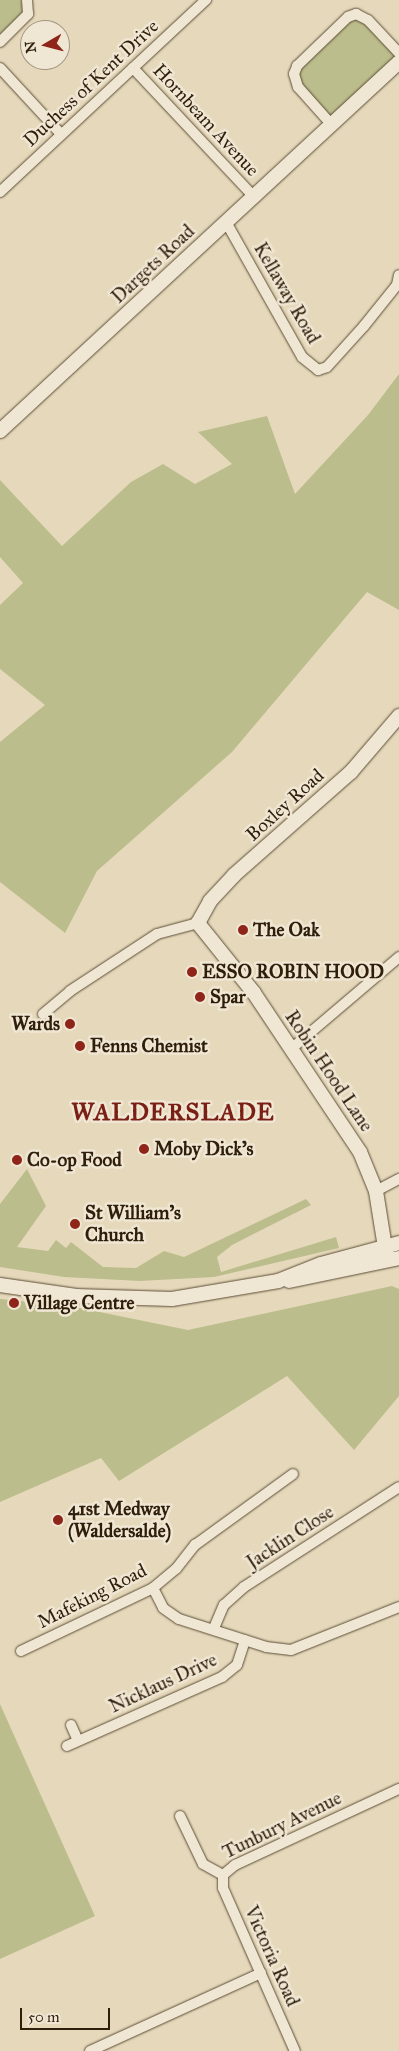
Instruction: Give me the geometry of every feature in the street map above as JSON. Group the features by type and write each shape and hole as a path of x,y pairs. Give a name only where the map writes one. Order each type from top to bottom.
{"street":[{"path":"0,42 28,14 27,0"},
{"name":"Duchess of Kent Drive","path":"0,192 205,0"},
{"name":"Dargets Road","path":"0,431 399,61 368,20 356,14 348,17 297,66 294,74 298,87 331,124"},
{"path":"0,68 61,134"},
{"name":"Hornbeam Avenue","path":"134,68 253,196"},
{"name":"Kellaway Road","path":"226,222 302,357 318,370 327,367 364,326 397,285 399,275"},
{"name":"Boxley Road","path":"198,923 210,901 234,875 351,772 399,716"},
{"path":"43,1014 70,992 157,934 198,923"},
{"name":"Robin Hood Lane","path":"198,923 234,966 355,1144 376,1191 392,1244 393,1259"},
{"path":"291,1049 399,957"},
{"path":"376,1191 398,1183"},
{"path":"0,1285 76,1296 172,1299 278,1281 321,1264 392,1244"},
{"path":"278,1281 297,1282 393,1259"},
{"name":"Mafeking Road","path":"21,1651 152,1588 176,1569 196,1545 293,1474"},
{"name":"Jacklin Close","path":"214,1628 224,1605 244,1587 399,1487"},
{"path":"152,1588 163,1608 179,1619 214,1628 245,1640 291,1650 399,1606"},
{"name":"Nicklaus Drive","path":"68,1746 222,1677 237,1665 245,1640"},
{"path":"71,1725 78,1741"},
{"name":"Tunbury Avenue","path":"180,1816 203,1864 223,1875 242,1861 399,1789"},
{"name":"Victoria Road","path":"223,1875 223,1888 295,2051"},
{"path":"90,2051 261,1973"}],"green space":[{"path":"0,0 21,0 24,11 0,35"},
{"path":"356,14 399,53 331,124 298,87 297,66"},
{"path":"399,374 399,610 367,592 232,752 97,871 65,933 0,882 0,742 45,705 0,669 0,605 23,583 0,557 0,480 62,546 131,482 163,464 195,484 232,464 198,432 267,416 295,494 368,415"},
{"path":"27,1169 46,1206 17,1247 48,1251 56,1240 66,1248 71,1242 103,1267 136,1268 164,1251 184,1257 306,1199 311,1205 232,1245 217,1257 221,1272 336,1237 339,1248 214,1277 140,1281 64,1277 0,1267 0,1204"},
{"path":"392,1286 399,1289 399,1396 354,1450 287,1376 119,1481 101,1458 0,1502 0,1299 70,1306 188,1330"},
{"path":"0,1704 95,1916 0,1959"}],"place":[{"name":"The Oak","path":"243,930"},
{"name":"ESSO ROBIN HOOD","path":"192,972"},
{"name":"Spar","path":"200,997"},
{"name":"Wards","path":"70,1024"},
{"name":"Fenns Chemist","path":"80,1046"},
{"name":"Moby Dick's","path":"144,1149"},
{"name":"Co-op Food","path":"17,1160"},
{"name":"St William's Church","path":"75,1224"},
{"name":"Village Centre","path":"14,1303"},
{"name":"41st Medway (Waldersalde)","path":"58,1520"}],"district":[{"name":"WALDERSLADE","path":"173,1113"}]}
